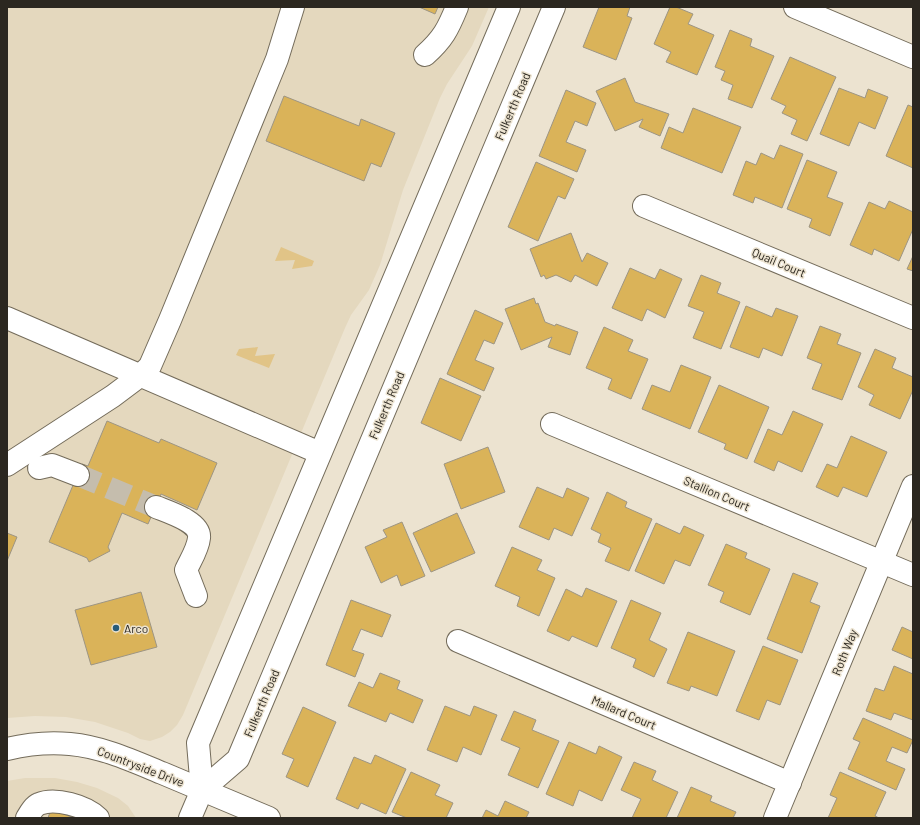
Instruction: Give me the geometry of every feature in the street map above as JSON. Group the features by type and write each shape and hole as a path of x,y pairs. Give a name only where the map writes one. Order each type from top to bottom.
{"street":[{"path":"7,465 102,403 141,375 150,366 277,59 293,7"},
{"path":"425,55 443,38 457,7"},
{"name":"Fulkerth Road","path":"202,790 198,743 509,7"},
{"name":"Fulkerth Road","path":"190,818 202,790 238,759 554,7"},
{"path":"795,7 824,13 913,57"},
{"name":"Quail Court","path":"644,206 913,318"},
{"path":"7,318 320,453"},
{"name":"Stallion Court","path":"552,424 913,575"},
{"path":"39,468 52,465 78,474"},
{"name":"Roth Way","path":"776,818 913,486"},
{"path":"156,507 187,521 198,530 199,539 186,570 196,596"},
{"name":"Mallard Court","path":"458,641 790,783"},
{"name":"Countryside Drive","path":"7,749 28,745 54,743 88,746 124,757 269,818"},
{"path":"27,818 38,804 48,801 62,802 83,808 98,818"}],"shaded area":[{"path":"7,7 489,7 472,46 447,84 440,98 403,190 380,265 369,290 351,315 345,328 183,715 177,725 170,732 162,737 150,741 140,739 128,733 95,722 66,717 35,716 7,718"},
{"path":"281,247 314,261 312,266 292,269 295,260 275,261"},
{"path":"258,347 255,356 275,354 269,368 236,355 239,349"},
{"path":"25,778 55,778 77,782 97,788 118,798 128,806 136,818 7,818 7,781"}],"building":[{"path":"419,7 438,7 435,14"},
{"path":"599,7 630,7 627,16 632,18 616,60 583,47"},
{"path":"670,7 676,7 693,14 688,24 714,35 697,75 666,62 671,52 654,44"},
{"path":"730,30 752,39 750,46 774,56 752,108 728,99 733,85 721,80 725,71 715,67"},
{"path":"790,57 836,77 807,141 791,134 797,120 782,113 786,106 771,99"},
{"path":"625,78 635,102 669,114 660,136 639,127 643,119 615,131 596,91"},
{"path":"839,88 865,98 868,89 888,97 875,129 859,122 849,146 820,134"},
{"path":"566,90 596,103 587,126 575,121 566,142 586,150 577,172 539,156"},
{"path":"284,96 359,126 361,119 395,133 381,167 371,163 364,181 266,141"},
{"path":"908,105 913,107 913,168 886,156"},
{"path":"693,108 741,127 722,173 661,148 669,127 683,133"},
{"path":"780,145 803,154 782,208 755,197 753,203 733,195 746,161 756,165 761,153 774,159"},
{"path":"807,160 837,172 827,197 843,203 830,236 809,227 812,219 787,209"},
{"path":"536,162 574,179 565,199 558,196 538,241 508,227"},
{"path":"889,201 913,212 913,229 899,261 874,249 872,255 850,245 869,202 885,209"},
{"path":"571,233 582,262 587,253 608,263 597,286 575,275 571,282 556,275 546,279 544,275 541,277 530,249"},
{"path":"913,256 913,271 907,269"},
{"path":"630,268 655,279 660,269 682,279 665,318 647,309 642,321 612,308"},
{"path":"701,275 721,283 717,293 740,302 721,349 693,338 704,312 688,306"},
{"path":"534,298 536,304 538,303 545,322 555,326 556,324 578,332 570,355 548,347 552,337 521,350 505,309"},
{"path":"746,306 772,317 776,308 798,316 782,356 763,348 759,358 730,347"},
{"path":"475,310 503,323 494,344 484,340 475,360 494,368 484,391 447,374"},
{"path":"820,326 841,334 837,344 861,353 842,400 812,389 822,364 807,358"},
{"path":"604,327 633,340 628,351 648,359 631,399 608,389 612,379 586,368"},
{"path":"875,349 896,358 892,368 913,377 913,390 900,419 869,405 874,395 858,387"},
{"path":"681,365 711,377 690,429 642,409 652,385 670,392"},
{"path":"440,378 481,396 461,441 421,423"},
{"path":"719,385 769,407 747,459 724,449 726,444 698,432"},
{"path":"793,411 823,424 802,472 778,461 774,471 754,462 768,429 782,435"},
{"path":"107,421 159,443 161,439 217,463 197,510 161,494 148,524 122,513 108,547 110,551 89,562 87,558 49,542 82,464 88,466"},
{"path":"851,436 887,452 867,497 843,487 838,497 816,487 827,464 837,468"},
{"path":"488,447 505,492 461,509 444,464"},
{"path":"537,487 563,498 567,488 589,498 572,536 554,528 549,540 519,527"},
{"path":"607,492 627,502 625,507 652,519 629,571 605,561 611,548 598,542 601,534 591,529"},
{"path":"457,513 475,553 431,572 413,533"},
{"path":"402,522 425,576 401,586 397,575 381,583 365,547 387,537 383,530"},
{"path":"656,523 680,534 684,526 704,535 690,566 675,560 664,584 635,571"},
{"path":"7,533 17,537 7,561"},
{"path":"726,544 747,553 745,558 770,569 750,615 720,602 724,592 708,585"},
{"path":"512,547 542,560 537,570 555,578 539,616 517,606 520,597 495,586"},
{"path":"793,573 818,583 810,602 820,606 802,653 767,639"},
{"path":"586,588 617,601 597,647 572,636 569,641 547,631 566,589 582,597"},
{"path":"141,592 157,647 91,665 75,610"},
{"path":"351,600 391,615 382,637 361,629 352,650 364,654 355,677 326,665"},
{"path":"631,600 661,613 649,640 667,649 654,677 633,667 636,659 611,648"},
{"path":"902,627 913,632 913,659 892,650"},
{"path":"688,632 735,651 717,696 691,686 689,691 667,683"},
{"path":"763,646 798,660 780,705 767,700 759,720 736,711"},
{"path":"894,666 913,674 913,720 894,713 891,720 866,711 875,688 884,691"},
{"path":"380,673 400,681 397,689 423,700 413,723 390,713 386,722 348,706 359,682 373,688"},
{"path":"445,706 470,716 474,706 497,715 481,755 463,747 457,762 427,750"},
{"path":"303,707 336,722 308,787 286,777 294,759 282,754"},
{"path":"514,711 536,720 532,730 559,741 538,788 508,775 520,748 501,740"},
{"path":"863,718 913,740 907,753 892,747 886,761 905,769 896,790 848,769 860,742 853,739"},
{"path":"569,742 596,754 599,746 622,757 602,801 579,790 573,806 546,794"},
{"path":"375,755 406,769 386,814 361,803 358,809 336,799 354,757 371,764"},
{"path":"634,762 656,771 652,780 678,792 666,818 632,818 641,799 621,790"},
{"path":"411,772 440,785 435,795 453,803 446,818 407,818 392,812"},
{"path":"840,772 886,792 875,816 879,818 828,818 837,798 830,795"},
{"path":"691,787 712,796 710,801 736,812 733,818 677,818"},
{"path":"505,801 529,812 526,818 482,818 486,810 498,816"},
{"path":"51,809 74,818 48,818"}],"tunnel":[{"path":"78,475 156,507"}],"place":[{"name":"Arco","path":"116,628"}]}
